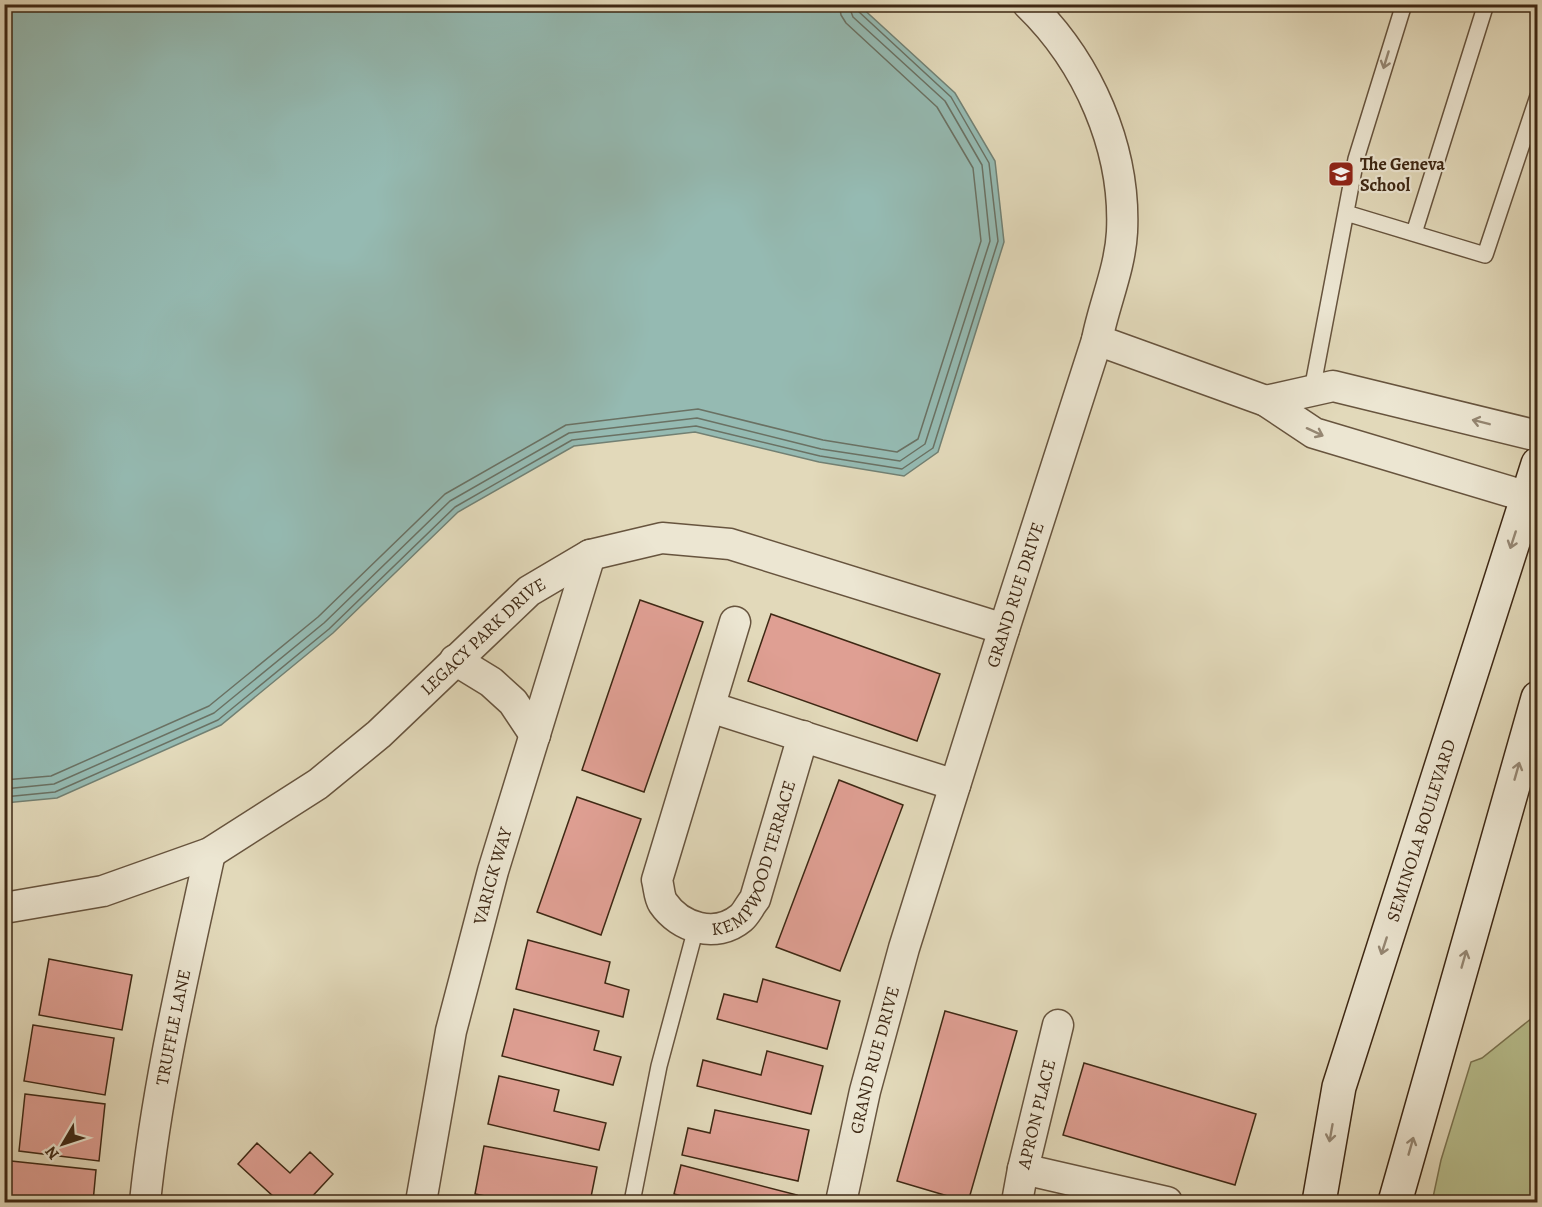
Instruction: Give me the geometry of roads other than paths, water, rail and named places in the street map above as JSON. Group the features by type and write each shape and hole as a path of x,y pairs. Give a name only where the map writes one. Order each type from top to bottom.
{"main road":[{"name":"SEMINOLA BOULEVARD","path":"1319,1203 1339,1087 1532,498 1538,464"},
{"path":"1395,1203 1538,698"}],"street":[{"name":"GRAND RUE DRIVE","path":"841,1203 865,1091 904,948 1097,340 1101,317 1113,281 1122,233 1118,174 1107,132 1089,86 1052,29 1028,4"},
{"path":"1097,340 1266,401 1314,433 1532,498"},
{"path":"1266,401 1333,386 1538,436"},
{"name":"LEGACY PARK DRIVE","path":"4,908 103,891 210,853 318,784 380,734 529,591 590,555 662,538 729,544 1004,629"},
{"name":"VARICK WAY","path":"422,1203 451,1031 493,871 590,555"},
{"name":"KEMPWOOD TERRACE","path":"735,622 657,880 662,901 675,916 696,928 722,929 742,918 754,899 803,736"},
{"path":"455,660 491,682 513,702 535,735"},
{"path":"710,707 955,785"},
{"name":"TRUFFLE LANE","path":"145,1203 149,1167 177,1010 210,853"},
{"name":"APRON PLACE","path":"1017,1203 1058,1025"},
{"path":"1023,1169 1124,1198 1167,1203"}],"lane":[{"path":"1312,390 1356,159 1404,4"},
{"path":"1414,233 1486,4"},
{"path":"1346,213 1485,255 1538,96"},
{"path":"632,1203 659,1066 696,928"}],"water":[{"path":"5,4 859,5 955,93 995,161 1004,242 938,452 904,476 819,462 695,432 574,446 458,512 333,633 221,725 57,798 5,803"}],"place":[{"name":"The Geneva School","path":"1341,174"}]}
